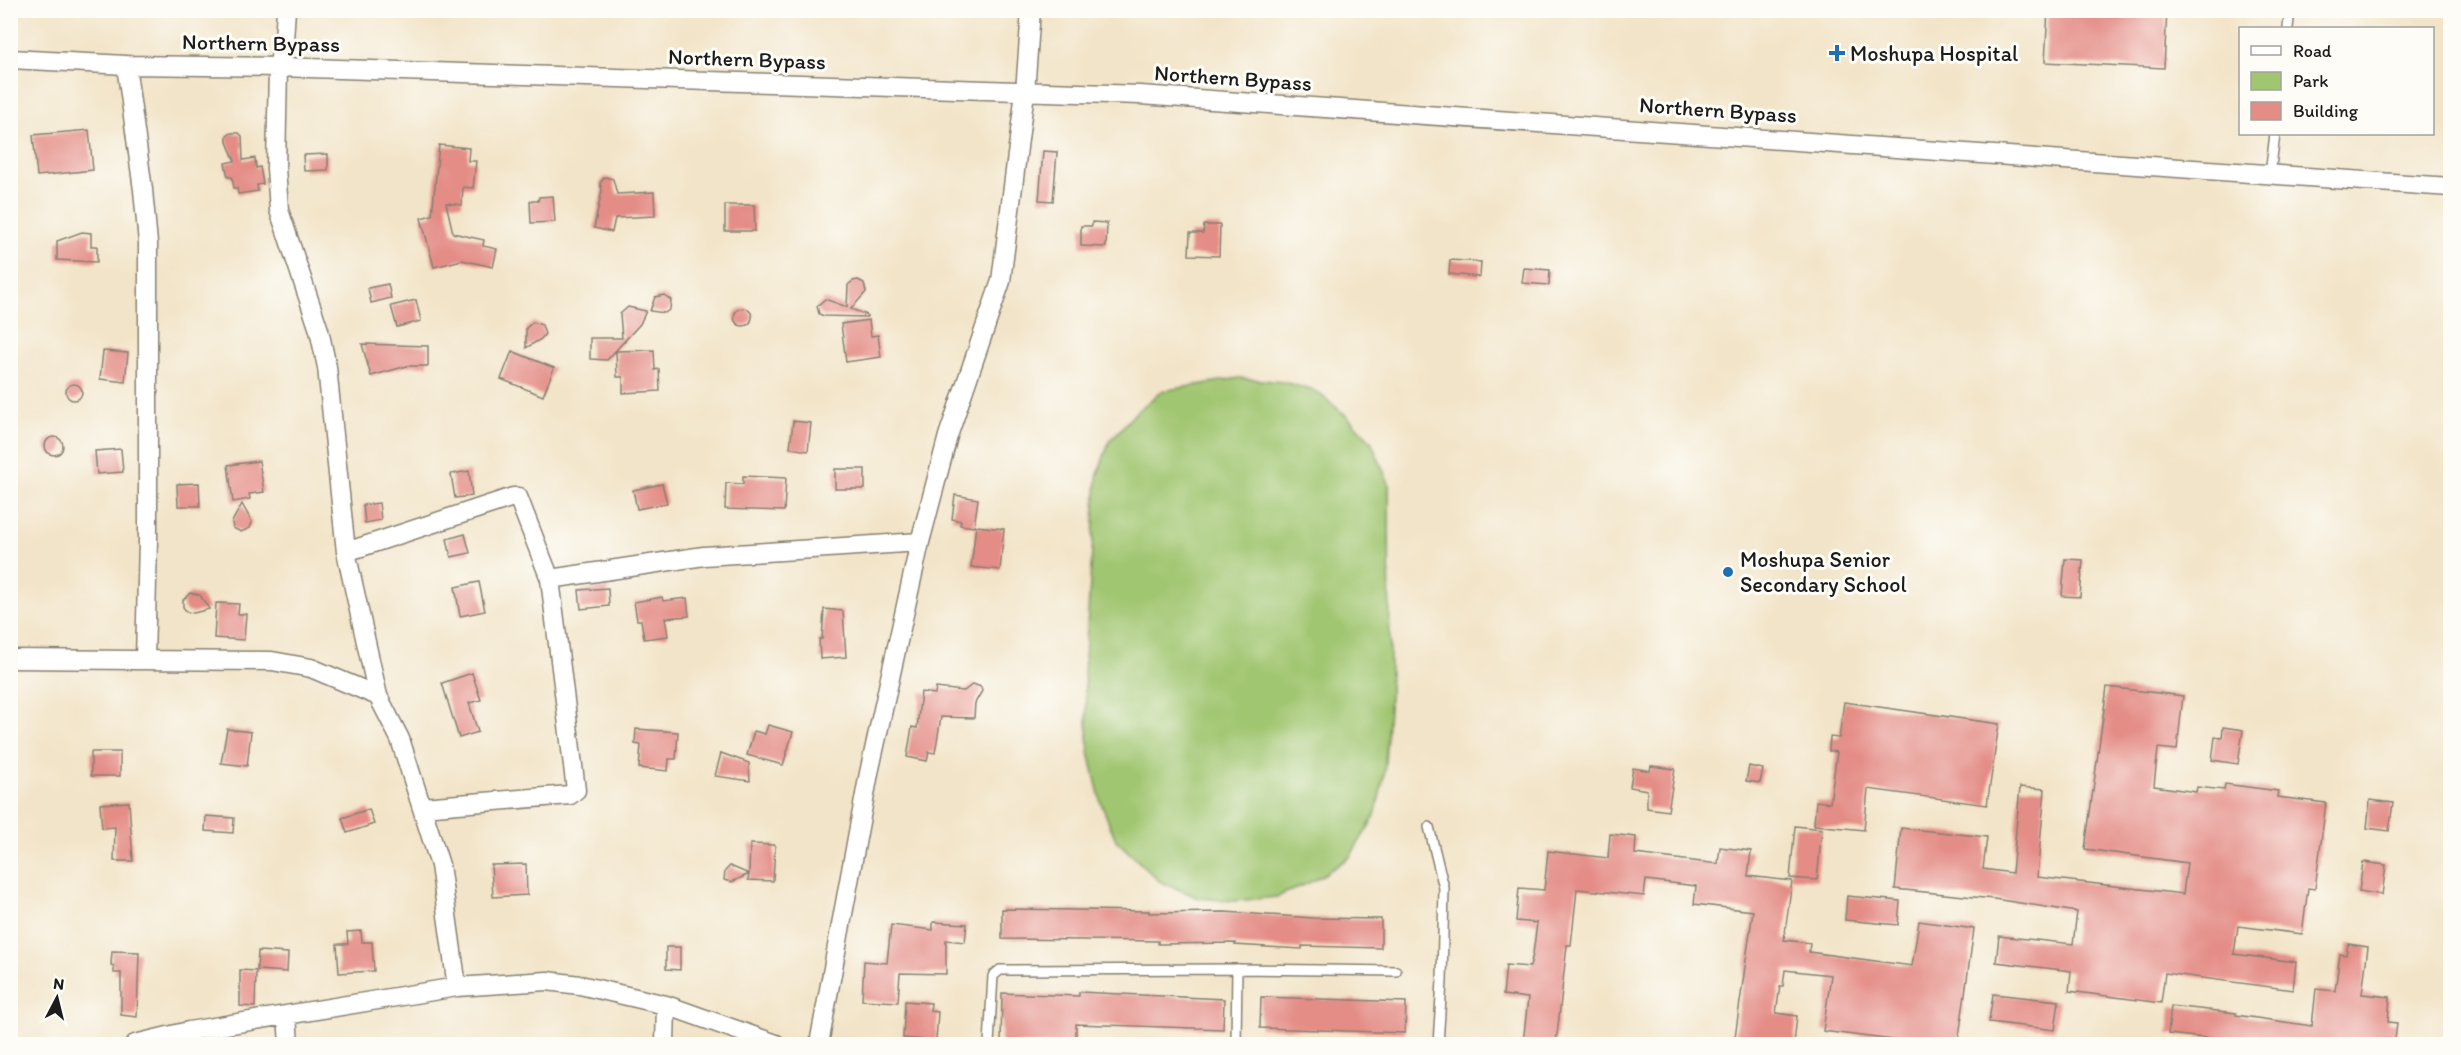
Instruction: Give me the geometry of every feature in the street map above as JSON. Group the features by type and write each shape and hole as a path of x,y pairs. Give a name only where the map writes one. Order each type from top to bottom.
{"street":[{"path":"286,10 284,40 278,67 276,168 279,210 319,330 325,358 346,552 378,696 400,739 440,865 457,987"},
{"path":"819,1044 868,773 920,542 948,436 1001,281 1025,92 1031,10"},
{"name":"Northern Bypass","path":"10,59 126,65 278,67 1140,95 2451,187"},
{"path":"126,65 148,243 148,540 145,660"},
{"path":"346,552 518,497 550,579 576,790 574,794 422,807"},
{"path":"550,579 704,556 920,542"},
{"path":"10,659 272,661 311,668 378,696"},
{"path":"135,1044 189,1031 457,987 547,981 580,985 666,1005 776,1044"},
{"path":"665,1044 666,1005"},
{"path":"287,1015 289,1044"}],"lane":[{"path":"2288,27 2290,10"},
{"path":"2270,174 2275,135"},
{"path":"1429,827 1444,888 1443,981 1438,1044"},
{"path":"1236,1044 1238,969"},
{"path":"989,1044 993,976 1000,970 1396,971"}],"green space":[{"path":"1239,378 1284,382 1317,392 1347,416 1371,441 1389,484 1390,695 1384,776 1375,816 1350,857 1315,880 1277,897 1234,901 1199,898 1159,881 1116,840 1101,803 1089,752 1084,672 1097,477 1109,442 1136,412 1162,391"}],"building":[{"path":"2048,10 2167,10 2164,68 2045,62"},
{"path":"89,130 93,170 37,176 33,135"},
{"path":"231,133 239,133 242,136 243,160 255,158 256,168 260,167 263,184 257,185 258,191 238,194 232,177 228,177 225,163 235,161 227,142 227,136"},
{"path":"439,145 469,148 468,161 476,161 473,188 463,187 462,205 446,203 453,233 484,240 483,246 497,249 493,267 462,260 434,267 421,218 432,215"},
{"path":"1043,151 1057,152 1053,201 1039,200"},
{"path":"328,154 328,170 304,171 303,155"},
{"path":"605,177 613,179 617,194 654,192 655,216 615,218 612,232 594,228 602,190 600,183"},
{"path":"553,196 555,222 531,223 530,201 538,201 539,197"},
{"path":"725,205 754,205 755,231 725,231"},
{"path":"1092,222 1107,223 1106,247 1081,246 1081,226 1092,226"},
{"path":"1204,225 1220,225 1219,256 1189,255 1190,233 1203,233"},
{"path":"82,232 91,233 91,246 97,246 97,262 57,260 57,241"},
{"path":"1450,260 1481,262 1480,277 1449,274"},
{"path":"1524,268 1550,270 1549,285 1522,283"},
{"path":"858,280 864,283 866,292 851,309 867,317 819,314 817,306 825,299 847,307 848,285"},
{"path":"388,284 391,298 371,303 368,288"},
{"path":"664,295 671,300 670,309 665,313 650,311 655,297"},
{"path":"416,300 421,321 397,327 391,306"},
{"path":"628,307 646,311 640,324 607,360 590,359 590,338 622,338 620,314"},
{"path":"739,308 747,308 752,313 750,324 739,326 734,321 734,313"},
{"path":"869,320 871,336 878,335 881,357 846,362 841,324"},
{"path":"533,322 542,325 545,334 526,348 526,328"},
{"path":"362,344 428,346 428,366 407,366 371,376"},
{"path":"654,350 655,370 659,369 660,391 623,393 623,377 617,377 616,351"},
{"path":"103,351 128,353 125,382 100,379"},
{"path":"512,351 554,368 543,396 501,379"},
{"path":"74,384 82,392 74,400 66,392"},
{"path":"793,421 811,423 808,451 790,448"},
{"path":"54,437 60,440 63,446 60,452 54,455 48,452 45,446 48,440"},
{"path":"121,449 123,472 97,474 95,451"},
{"path":"259,461 264,492 249,494 250,499 233,502 228,465"},
{"path":"835,469 865,469 865,489 835,489"},
{"path":"469,471 472,496 455,498 451,474"},
{"path":"743,476 786,478 784,511 725,509 726,483 743,484"},
{"path":"199,483 200,506 178,506 177,484"},
{"path":"662,484 667,503 637,509 633,490"},
{"path":"955,495 978,499 974,527 960,525 961,521 952,519"},
{"path":"379,503 381,520 365,523 363,505"},
{"path":"242,504 252,522 250,528 241,532 233,528 232,522"},
{"path":"976,526 1004,529 1000,570 971,567"},
{"path":"465,534 470,553 451,557 447,539"},
{"path":"2065,559 2083,560 2080,597 2062,596"},
{"path":"479,582 485,611 460,616 455,587"},
{"path":"608,588 609,606 581,609 579,590"},
{"path":"190,593 200,595 209,609 194,613 187,612 183,607 183,600"},
{"path":"662,597 663,601 687,598 689,616 665,618 668,636 644,639 641,620 637,620 634,602"},
{"path":"216,603 239,604 238,614 246,614 244,640 214,638"},
{"path":"824,609 843,611 846,657 820,659 819,639 822,639"},
{"path":"472,673 481,700 469,703 478,732 459,738 442,683"},
{"path":"973,684 981,687 982,691 975,703 974,718 941,717 935,753 929,752 927,761 907,757 912,727 917,728 921,692 935,694 936,688 964,691"},
{"path":"2107,687 2183,696 2177,750 2158,748 2154,786 2196,792 2197,787 2224,790 2225,784 2278,791 2277,797 2326,803 2315,889 2308,888 2302,934 2238,926 2234,954 2296,962 2293,990 2165,973 2161,1003 2069,991 2071,971 1996,962 1999,936 2073,944 2077,912 1994,899 1895,889 1901,828 1987,837 1983,869 2012,873 2020,787 2045,789 2037,877 2183,894 2187,863 2085,849"},
{"path":"1844,702 1999,724 1987,805 1868,789 1864,830 1814,825 1816,801 1830,803 1837,752 1829,751 1830,737 1839,738"},
{"path":"768,725 793,732 783,765 747,755 754,731 765,734"},
{"path":"2223,727 2243,730 2238,764 2212,760 2215,737 2222,738"},
{"path":"227,729 251,732 247,766 221,763"},
{"path":"636,729 678,732 676,759 669,759 668,771 639,768 641,745 635,744"},
{"path":"91,752 120,752 120,776 91,776"},
{"path":"721,753 749,763 750,781 715,776"},
{"path":"1651,766 1675,769 1668,811 1647,808 1647,790 1630,787 1633,768 1650,771"},
{"path":"1749,766 1763,769 1760,783 1746,781"},
{"path":"2370,800 2393,803 2389,831 2367,828"},
{"path":"129,802 133,861 114,861 115,827 102,828 100,804"},
{"path":"369,809 374,824 347,833 342,818"},
{"path":"206,816 234,818 233,833 205,831"},
{"path":"1795,826 1822,829 1817,880 1790,878"},
{"path":"1610,834 1636,837 1635,854 1718,864 1720,847 1751,851 1748,876 1792,881 1784,940 1810,943 1809,952 1912,966 1919,921 1974,929 1958,1044 1924,1044 1823,1031 1831,975 1785,970 1776,1013 1797,1016 1794,1044 1734,1044 1753,911 1694,904 1696,886 1646,880 1644,896 1577,889 1571,945 1567,945 1556,1044 1523,1044 1528,998 1503,995 1506,965 1530,967 1533,954 1537,923 1516,921 1519,888 1544,890 1548,851 1608,858"},
{"path":"750,844 775,845 773,881 748,880"},
{"path":"2363,862 2386,865 2382,895 2359,891"},
{"path":"526,864 527,895 493,897 491,865"},
{"path":"730,866 749,874 732,882 724,880 725,871"},
{"path":"1847,896 1900,901 1898,925 1845,920"},
{"path":"1002,909 1149,911 1149,913 1225,912 1313,918 1381,919 1381,948 1302,946 1302,949 1235,945 1236,943 1158,944 1158,941 1002,939"},
{"path":"933,922 967,924 965,942 946,940 946,974 900,973 898,1002 862,1000 864,961 887,963 891,925 933,930"},
{"path":"361,931 362,942 372,942 374,971 339,973 337,944 348,944 347,932"},
{"path":"2348,944 2368,947 2362,994 2390,997 2388,1022 2397,1023 2395,1040 2385,1039 2385,1044 2264,1044 2168,1034 2171,1006 2236,1013 2236,1015 2312,1026 2316,989 2335,991 2340,954 2346,955"},
{"path":"666,947 680,947 680,970 666,969"},
{"path":"112,951 139,952 137,1017 121,1015 121,973 114,973 114,966 111,965"},
{"path":"258,951 288,953 287,972 257,970"},
{"path":"240,970 256,971 255,1007 240,1006"},
{"path":"1079,992 1224,999 1223,1029 1076,1024 1076,1044 1001,1044 1002,993 1079,996"},
{"path":"1993,994 2059,1001 2055,1030 1989,1022"},
{"path":"1261,997 1406,1002 1405,1033 1260,1028"},
{"path":"905,1001 931,1003 930,1011 938,1012 936,1041 903,1038"}],"place":[{"name":"Moshupa Hospital","path":"1837,53"},
{"name":"Moshupa Senior Secondary School","path":"1728,572"}]}
